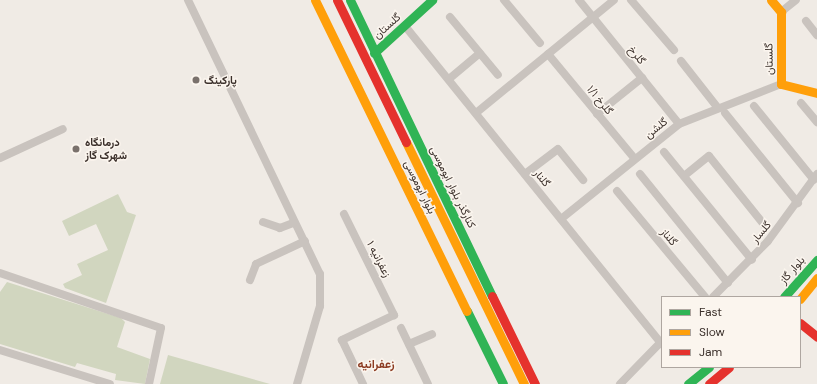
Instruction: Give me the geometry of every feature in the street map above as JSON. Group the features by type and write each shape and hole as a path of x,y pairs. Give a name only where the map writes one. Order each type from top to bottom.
{"main road":[{"name":"بلوار ابوموسی","path":"315,0 503,384"},
{"name":"بلوار ابوموسی","path":"337,0 524,384"},
{"name":"کنارگذر بلوار ابوموسی","path":"350,0 374,53 535,384"},
{"name":"گلستان","path":"374,53 432,0"},
{"path":"771,0 781,12"},
{"name":"گلستان","path":"781,12 781,84 817,93"},
{"path":"440,188 440,212"},
{"name":"بلوار گاز","path":"785,296 817,260"},
{"path":"482,298 483,277"},
{"path":"801,298 817,278"},
{"path":"801,324 817,337"},
{"path":"688,384 708,368"},
{"path":"709,384 728,368"}],"street":[{"path":"188,0 293,223 305,241 320,274 321,289 297,384"},
{"path":"504,0 540,43"},
{"name":"گلرخ","path":"579,0 679,124"},
{"path":"476,112 614,0"},
{"path":"631,0 674,50"},
{"path":"781,12 796,0"},
{"path":"450,17 498,75"},
{"path":"806,21 817,35"},
{"name":"گلنار","path":"405,26 476,112 661,343"},
{"path":"449,79 480,53"},
{"name":"گلرخ ۱/۱","path":"548,54 635,159"},
{"path":"681,60 798,203"},
{"path":"597,114 642,78"},
{"name":"گلشن","path":"561,219 679,124 722,111 781,84"},
{"path":"801,103 817,122"},
{"path":"754,106 815,177"},
{"path":"0,158 63,129"},
{"path":"525,174 558,149 583,180"},
{"path":"664,152 752,260"},
{"path":"684,176 709,156 765,226"},
{"path":"640,174 728,283"},
{"name":"گلسار","path":"714,296 752,260 798,203 815,177"},
{"name":"گلناز","path":"617,191 704,296"},
{"name":"زعفرانیه ۱","path":"344,214 394,315 342,340 363,384"},
{"path":"263,222 280,228 293,223"},
{"path":"250,280 256,264 305,241"},
{"path":"0,273 161,328 149,384"},
{"path":"401,328 428,384"},
{"path":"409,344 432,334"},
{"path":"620,384 661,343"},
{"path":"0,350 110,384"}],"green space":[{"path":"118,194 127,212 136,215 106,303 65,288 63,284 82,275 77,264 108,250 96,224 69,236 62,221"},
{"path":"7,282 121,318 125,322 117,347 150,359 145,384 115,380 116,374 77,363 75,367 0,344 0,292"},
{"path":"168,355 270,384 160,384"}],"traffic: fast":[{"path":"350,0 492,296"},
{"path":"374,53 432,0"},
{"path":"785,296 817,260"},
{"path":"467,311 503,384"},
{"path":"688,384 708,368"}],"traffic: slow":[{"path":"315,0 467,311"},
{"path":"771,0 781,12 781,84 817,93"},
{"path":"406,142 524,384"},
{"path":"801,298 817,278"}],"traffic: jam":[{"path":"337,0 406,142"},
{"path":"492,296 535,384"},
{"path":"801,324 817,337"},
{"path":"709,384 728,368"}],"place":[{"name":"پارکینگ","path":"196,80"},
{"name":"درمانگاه شهرک گاز","path":"76,149"}],"district":[{"name":"زعفرانیه","path":"376,365"}]}
